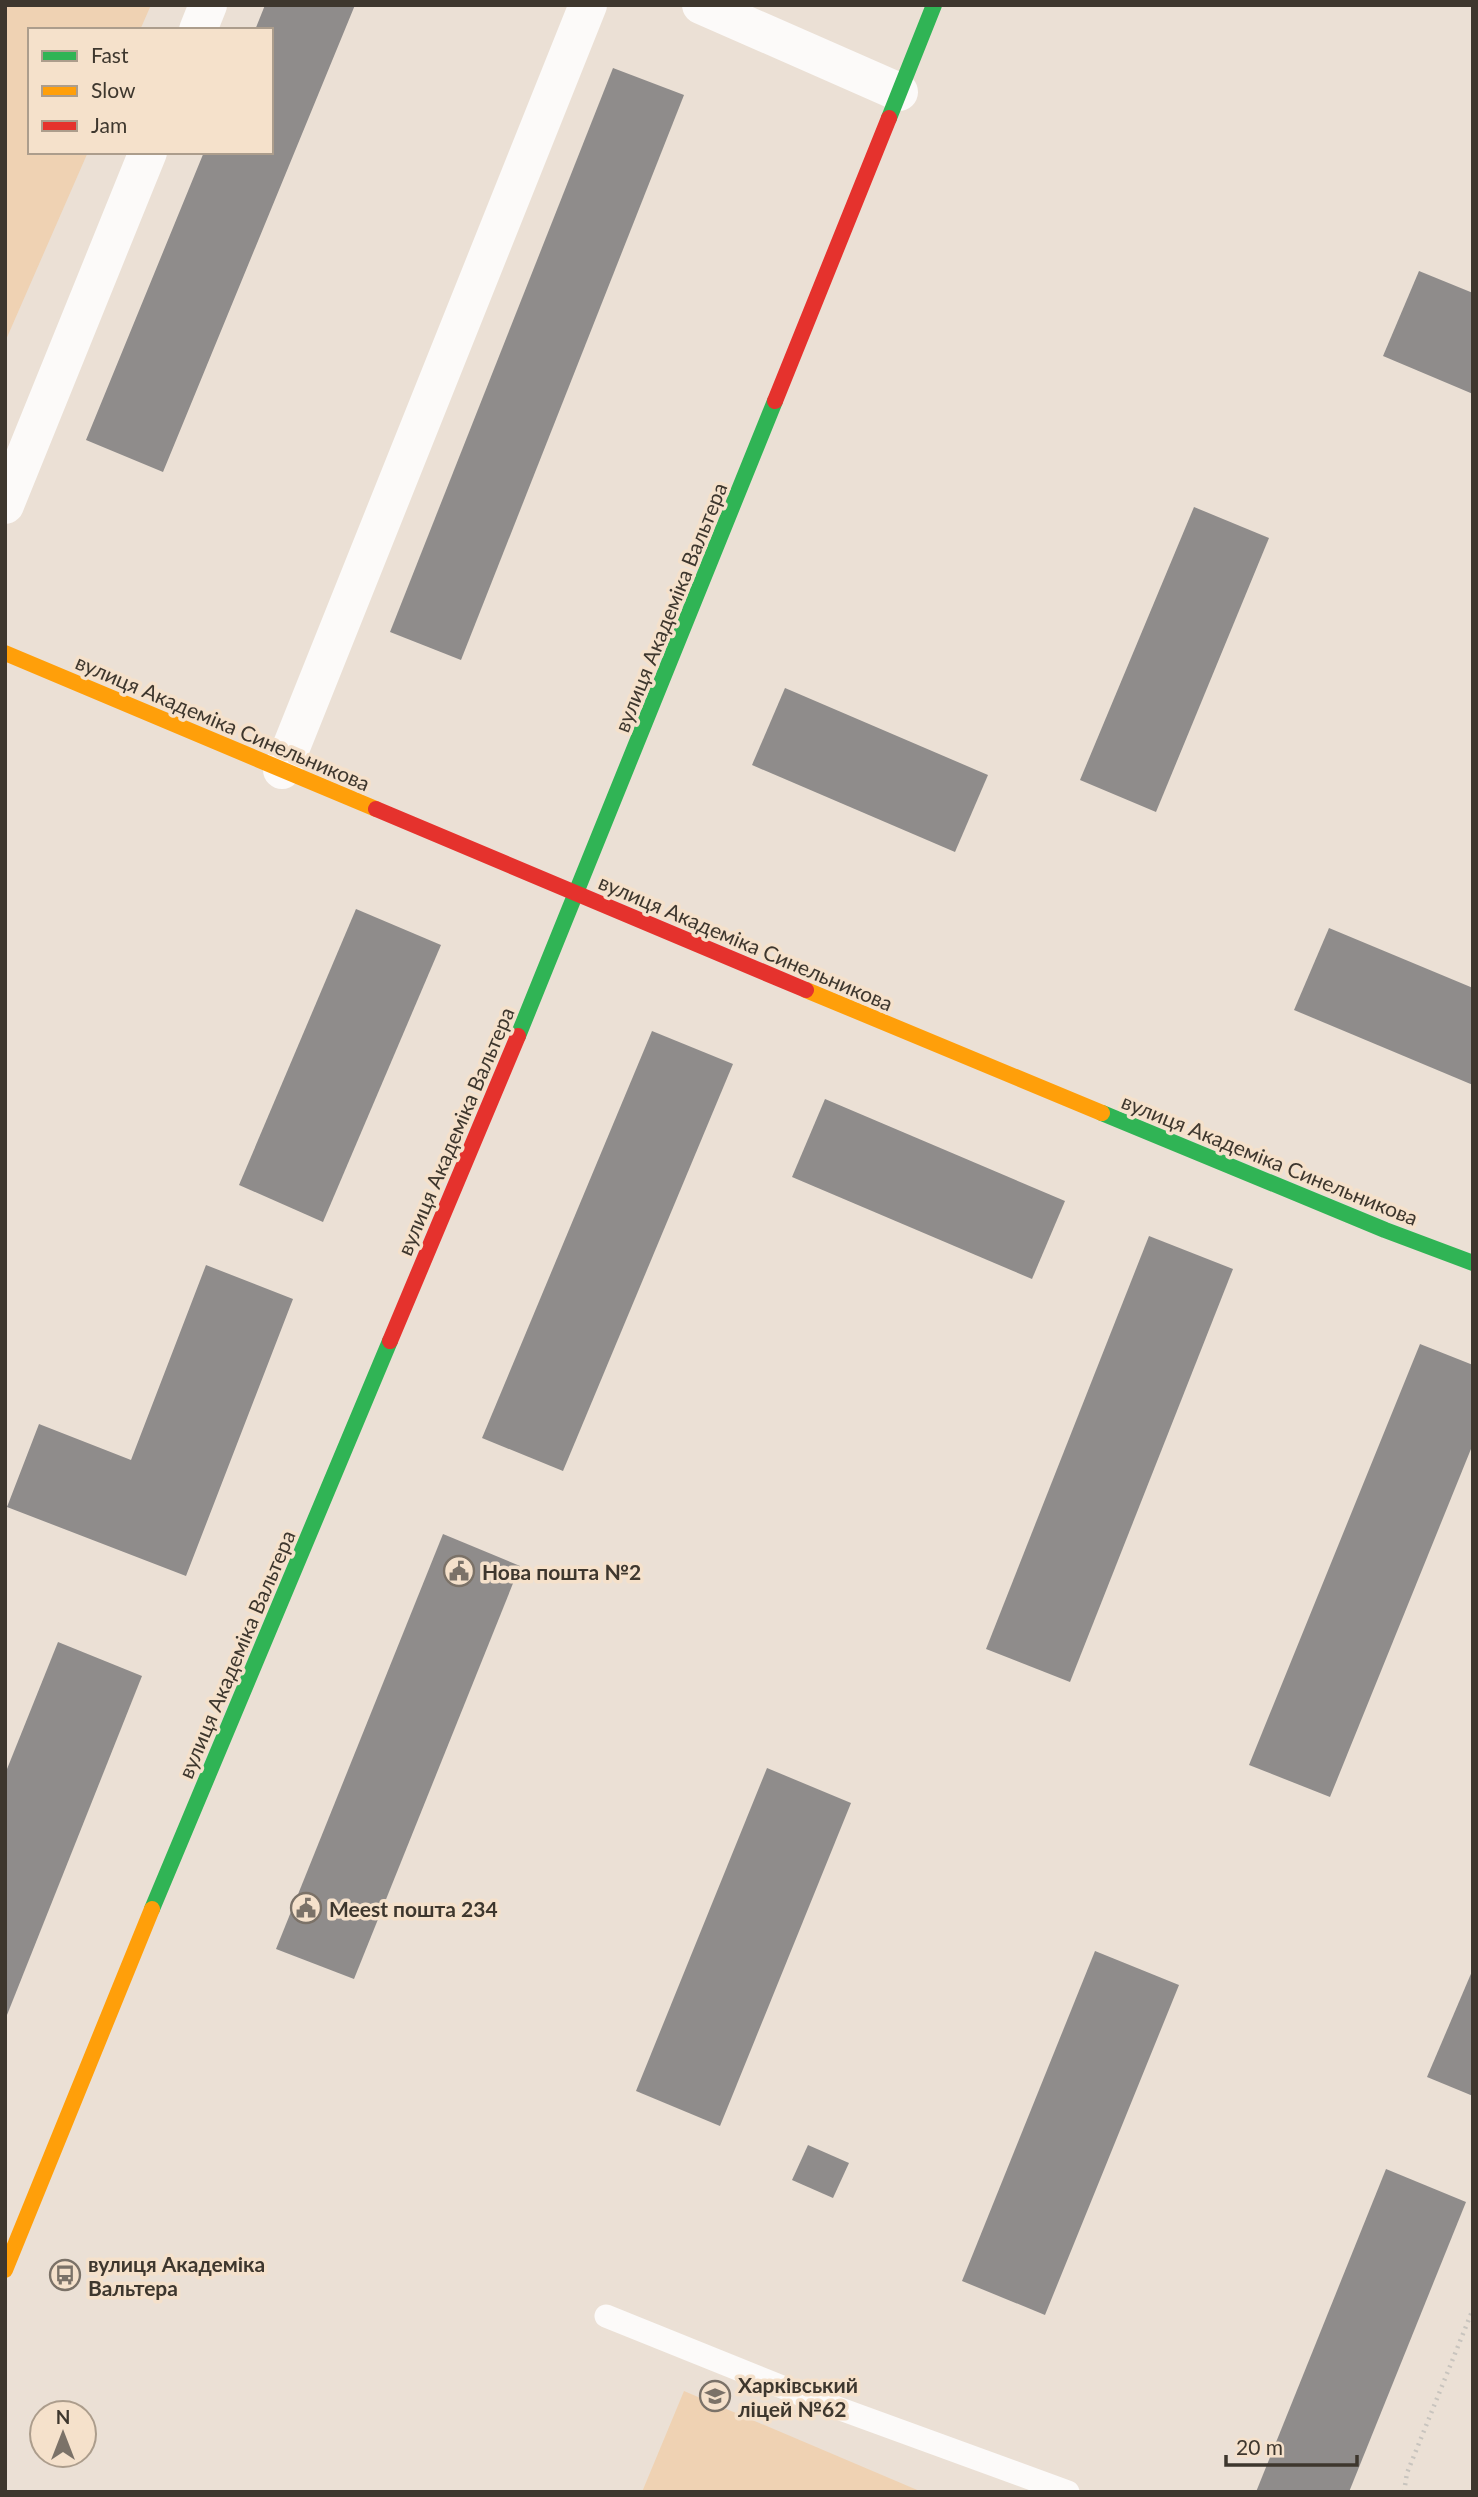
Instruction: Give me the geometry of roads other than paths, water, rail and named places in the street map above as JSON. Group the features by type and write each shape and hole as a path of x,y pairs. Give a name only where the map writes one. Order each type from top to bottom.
{"street":[{"path":"199,28 208,5"},
{"path":"282,770 588,5"},
{"path":"701,5 899,92"},
{"name":"вулиця Академіка Вальтера","path":"5,2270 86,2067 577,894 934,5"},
{"path":"5,505 147,154"},
{"name":"вулиця Академіка Синельникова","path":"5,653 1360,1220 1473,1263"}],"lane":[{"path":"606,2316 802,2395 1068,2492"}],"place":[{"name":"Нова пошта №2","path":"459,1571"},
{"name":"Meest пошта 234","path":"306,1908"},
{"name":"вулиця Академіка Вальтера","path":"65,2275"},
{"name":"Харківський ліцей №62","path":"715,2396"}]}
